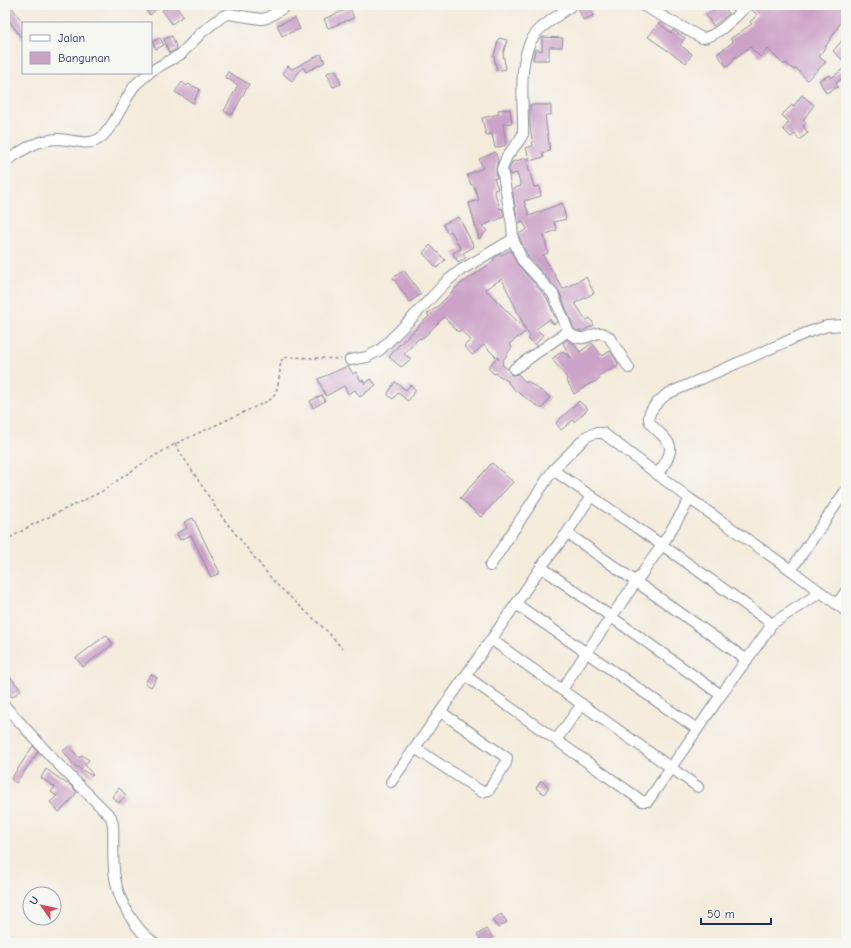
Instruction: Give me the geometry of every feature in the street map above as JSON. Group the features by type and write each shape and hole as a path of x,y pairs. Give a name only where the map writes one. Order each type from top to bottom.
{"street":[{"path":"152,71 181,54 202,32 223,16 229,14 261,19 267,18 288,5"},
{"path":"572,5 538,32 531,40 526,50 523,61 523,134 507,156 502,169 513,239 522,260 553,294 568,331 574,337 579,339 584,339 598,333 606,333 629,368"},
{"path":"642,5 702,38 708,38 716,33 748,5"},
{"path":"5,162 30,145 58,139 91,142 106,135 136,84 148,74"},
{"path":"350,360 367,357 380,350 447,281 461,270 513,239"},
{"path":"657,474 667,461 670,452 670,445 650,423 648,418 653,407 659,400 667,394 806,332 827,326 846,325"},
{"path":"514,369 568,331"},
{"path":"490,566 552,470 587,436 595,433 603,433 690,499 792,570 846,611"},
{"path":"552,470 662,545 767,620 770,624"},
{"path":"792,570 846,490"},
{"path":"391,782 492,640 540,567 567,533 591,496"},
{"path":"562,690 586,653 662,545 690,499"},
{"path":"567,533 746,660"},
{"path":"540,567 721,694"},
{"path":"837,604 846,591"},
{"path":"466,676 642,801 648,801 721,694 769,629 770,624 820,592"},
{"path":"516,604 698,729"},
{"path":"492,640 698,787"},
{"path":"556,740 582,704"},
{"path":"5,706 59,766 111,817 113,825 114,876 118,892 127,911 139,929 154,943"},
{"path":"415,748 482,792 489,790 506,763 507,758 441,712"}],"path":[{"path":"5,541 32,525 101,492 149,459 175,444 270,400 274,396 277,389 281,361 284,358 350,360"},
{"path":"175,444 222,517 275,583 326,631 345,652"}],"building":[{"path":"5,5 10,5 22,22 22,39 5,15"},
{"path":"142,5 161,5 150,15"},
{"path":"168,5 175,5 183,16 172,24 162,10"},
{"path":"589,5 593,16 583,20 578,7"},
{"path":"723,5 729,14 713,26 706,15"},
{"path":"757,5 846,5 846,14 819,57 826,62 807,80 796,68 794,70 786,63 784,65 768,49 760,57 750,47 733,59 734,61 727,67 717,54 733,42 730,39 752,24 750,22 757,15 752,10"},
{"path":"350,8 354,18 328,28 324,19"},
{"path":"295,18 300,29 282,36 277,25"},
{"path":"659,23 671,33 673,30 685,38 680,45 692,54 686,63 648,37"},
{"path":"172,36 177,49 169,53 164,39"},
{"path":"846,36 846,63 833,51"},
{"path":"542,37 563,38 562,47 549,47 549,60 533,60 535,49 542,51"},
{"path":"160,38 164,45 156,49 152,42"},
{"path":"499,38 507,40 503,54 506,69 497,71 494,56"},
{"path":"321,54 325,62 306,72 303,67 292,81 282,73 288,66 292,69"},
{"path":"846,67 846,75 836,83 838,87 826,93 819,80 830,75 831,78"},
{"path":"336,70 341,84 333,87 327,73"},
{"path":"228,72 249,84 232,115 224,111 238,85 225,77"},
{"path":"182,82 187,86 188,84 200,89 193,103 175,92"},
{"path":"802,95 814,105 803,120 806,123 803,126 808,133 799,140 795,134 791,137 783,129 789,122 782,115 792,105 793,107"},
{"path":"530,105 551,105 551,115 545,115 550,151 542,153 544,157 530,161 526,148 533,146 530,125"},
{"path":"510,109 512,123 503,124 506,145 495,148 492,134 486,135 482,118 499,114 498,110"},
{"path":"495,152 498,160 496,170 497,178 494,178 498,189 494,190 500,209 502,208 504,217 482,226 487,231 479,239 469,203 479,200 473,184 471,185 467,175 483,168 479,159"},
{"path":"526,158 534,187 539,186 541,196 524,201 529,216 562,203 566,219 554,222 557,230 544,235 548,253 543,255 563,289 586,277 594,293 575,303 586,320 590,318 594,325 583,331 574,329 559,291 528,256 519,237 519,234 527,229 522,221 518,223 512,189 521,186 517,173 510,175 509,170 512,162"},
{"path":"459,217 474,247 463,253 466,258 458,262 453,253 461,249 451,231 447,233 443,224"},
{"path":"430,245 445,260 437,268 423,253"},
{"path":"511,250 517,264 547,298 557,322 553,324 550,319 536,329 543,335 535,345 528,339 530,337 527,331 509,344 512,347 502,362 502,365 508,369 511,375 518,374 526,383 527,381 550,397 542,409 516,391 508,383 509,382 495,373 494,374 488,368 497,358 484,345 472,355 464,346 471,340 460,330 458,332 444,317 426,335 420,339 419,338 404,354 411,359 401,367 389,357 399,345 429,316 427,314 436,308 459,285 494,261 493,259 500,254 501,255","holes":["502,279 526,330 485,289"]},
{"path":"404,270 421,294 410,302 393,278"},
{"path":"567,340 573,343 580,352 592,343 602,356 610,351 619,365 598,376 600,379 574,394 566,379 567,378 552,359 562,351 571,358 563,343"},
{"path":"348,366 353,374 356,372 361,381 363,380 365,384 371,379 376,385 360,397 355,390 348,394 344,386 326,396 318,379"},
{"path":"395,382 406,390 410,385 416,390 408,401 398,393 393,399 388,395"},
{"path":"322,395 325,401 313,408 310,401"},
{"path":"579,401 588,409 574,422 573,420 561,430 556,423"},
{"path":"492,463 513,482 481,517 460,498"},
{"path":"193,518 220,573 211,577 191,535 180,540 177,533 187,528 184,522"},
{"path":"106,635 113,644 83,667 76,658"},
{"path":"5,671 21,690 12,697 5,688"},
{"path":"151,674 157,678 151,687 145,683"},
{"path":"33,746 38,752 16,783 11,779"},
{"path":"69,746 79,758 82,755 89,760 85,765 93,775 92,776 74,765 63,751"},
{"path":"46,769 67,784 68,783 77,792 68,804 59,812 50,802 57,796 51,792 55,787 41,778"},
{"path":"541,781 549,787 544,794 536,788"},
{"path":"119,788 126,795 119,803 112,797"},
{"path":"501,914 507,922 498,928 492,920"},
{"path":"486,929 493,938 486,943 483,943 477,935"}]}
